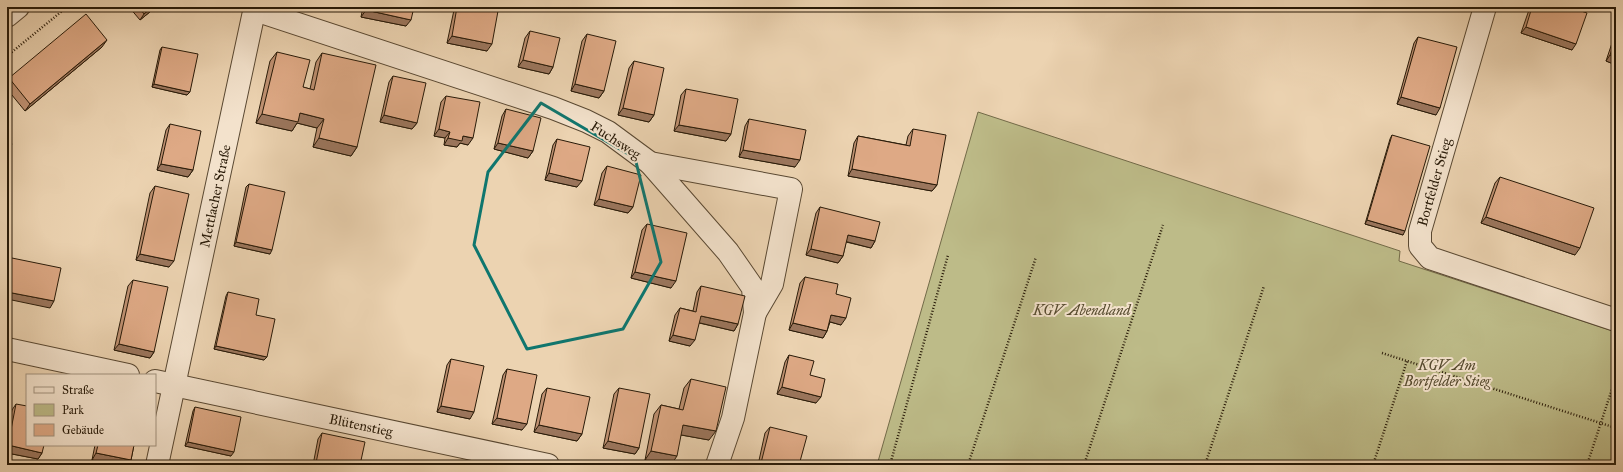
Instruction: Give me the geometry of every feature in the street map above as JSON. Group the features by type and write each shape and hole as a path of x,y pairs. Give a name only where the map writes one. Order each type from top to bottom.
{"street":[{"path":"7,16 18,7"},
{"name":"Bortfelder Stieg","path":"1485,7 1420,231 1420,246 1430,258 1616,320"},
{"name":"Fuchsweg","path":"255,9 552,108 586,121 608,132 650,163 728,252 753,288 755,313 733,418 717,465"},
{"name":"Mettlacher Straße","path":"157,465 165,383 255,9"},
{"path":"650,163 791,189 772,284 755,313"},
{"path":"7,349 123,374"},
{"name":"Blütenstieg","path":"165,383 548,465"}],"path":[{"path":"7,56 67,7"},
{"path":"1084,465 1164,225"},
{"path":"890,465 948,255"},
{"path":"968,465 1036,257"},
{"path":"1205,465 1264,286"},
{"path":"1382,353 1616,428"},
{"path":"1373,465 1407,361"},
{"path":"1587,465 1616,377"}],"highlighted area":[{"path":"541,103 635,158 661,262 623,329 527,349 474,245 488,172"}],"green space":[{"name":"KGV Abendland","path":"978,112 1400,251 1399,261 1616,332 1616,465 877,465"}],"building":[{"path":"139,7 152,7 144,14"},
{"path":"366,7 414,7 411,20 366,10"},
{"path":"457,7 477,7 498,11 492,44 452,36"},
{"path":"1532,7 1569,7 1587,13 1576,44 1526,27"},
{"path":"86,14 107,40 30,104 9,78"},
{"path":"530,31 560,38 553,67 523,60"},
{"path":"587,34 616,41 604,91 575,84"},
{"path":"1418,37 1457,47 1440,108 1401,97"},
{"path":"1616,38 1616,57 1610,55"},
{"path":"162,47 198,54 190,92 154,84"},
{"path":"277,52 310,60 303,87 314,90 322,53 376,65 357,147 319,138 324,119 300,113 298,122 262,114"},
{"path":"634,61 664,68 654,115 623,108"},
{"path":"393,76 426,83 417,123 384,115"},
{"path":"686,89 738,99 731,134 679,125"},
{"path":"446,96 480,102 473,138 463,136 462,141 448,138 450,132 439,129"},
{"path":"506,109 541,118 533,151 498,143"},
{"path":"749,119 806,130 800,160 743,150"},
{"path":"170,124 201,131 193,170 161,164"},
{"path":"913,129 946,135 937,185 852,169 858,136 910,146"},
{"path":"1392,135 1430,146 1405,231 1367,220"},
{"path":"7,138 12,144 7,148"},
{"path":"557,139 590,147 582,181 549,173"},
{"path":"607,166 641,175 633,207 599,199"},
{"path":"1500,177 1594,208 1580,248 1486,217"},
{"path":"249,184 285,192 272,250 236,242"},
{"path":"155,186 189,194 174,261 140,254"},
{"path":"820,207 880,222 875,241 848,235 843,256 811,249"},
{"path":"647,224 687,233 676,281 635,272"},
{"path":"7,257 61,268 54,301 7,292"},
{"path":"805,277 838,284 836,294 851,298 846,318 831,315 827,331 793,323"},
{"path":"133,280 168,287 154,352 119,344"},
{"path":"701,286 745,296 738,324 701,316 695,340 673,335 680,308 696,312"},
{"path":"228,292 259,299 256,315 275,319 267,357 216,346"},
{"path":"789,355 814,361 810,375 825,379 821,397 782,387"},
{"path":"451,359 484,366 474,412 441,406"},
{"path":"507,369 537,375 527,424 497,418"},
{"path":"691,379 726,387 716,431 683,425 677,456 651,451 661,405 683,410"},
{"path":"547,388 590,397 582,434 539,425"},
{"path":"619,388 650,394 639,448 608,441"},
{"path":"16,404 26,406 26,446 44,446 42,453 8,445"},
{"path":"195,407 241,417 234,452 188,442"},
{"path":"770,427 807,436 799,465 770,465 761,463"},
{"path":"322,433 365,442 360,465 324,465 316,463"},
{"path":"98,446 134,446 131,460 96,453"},
{"path":"183,462 197,465 183,465"},
{"path":"429,462 446,465 428,465"}],"park label":[{"name":"KGV Am Bortfelder Stieg","path":"1447,374"}]}
